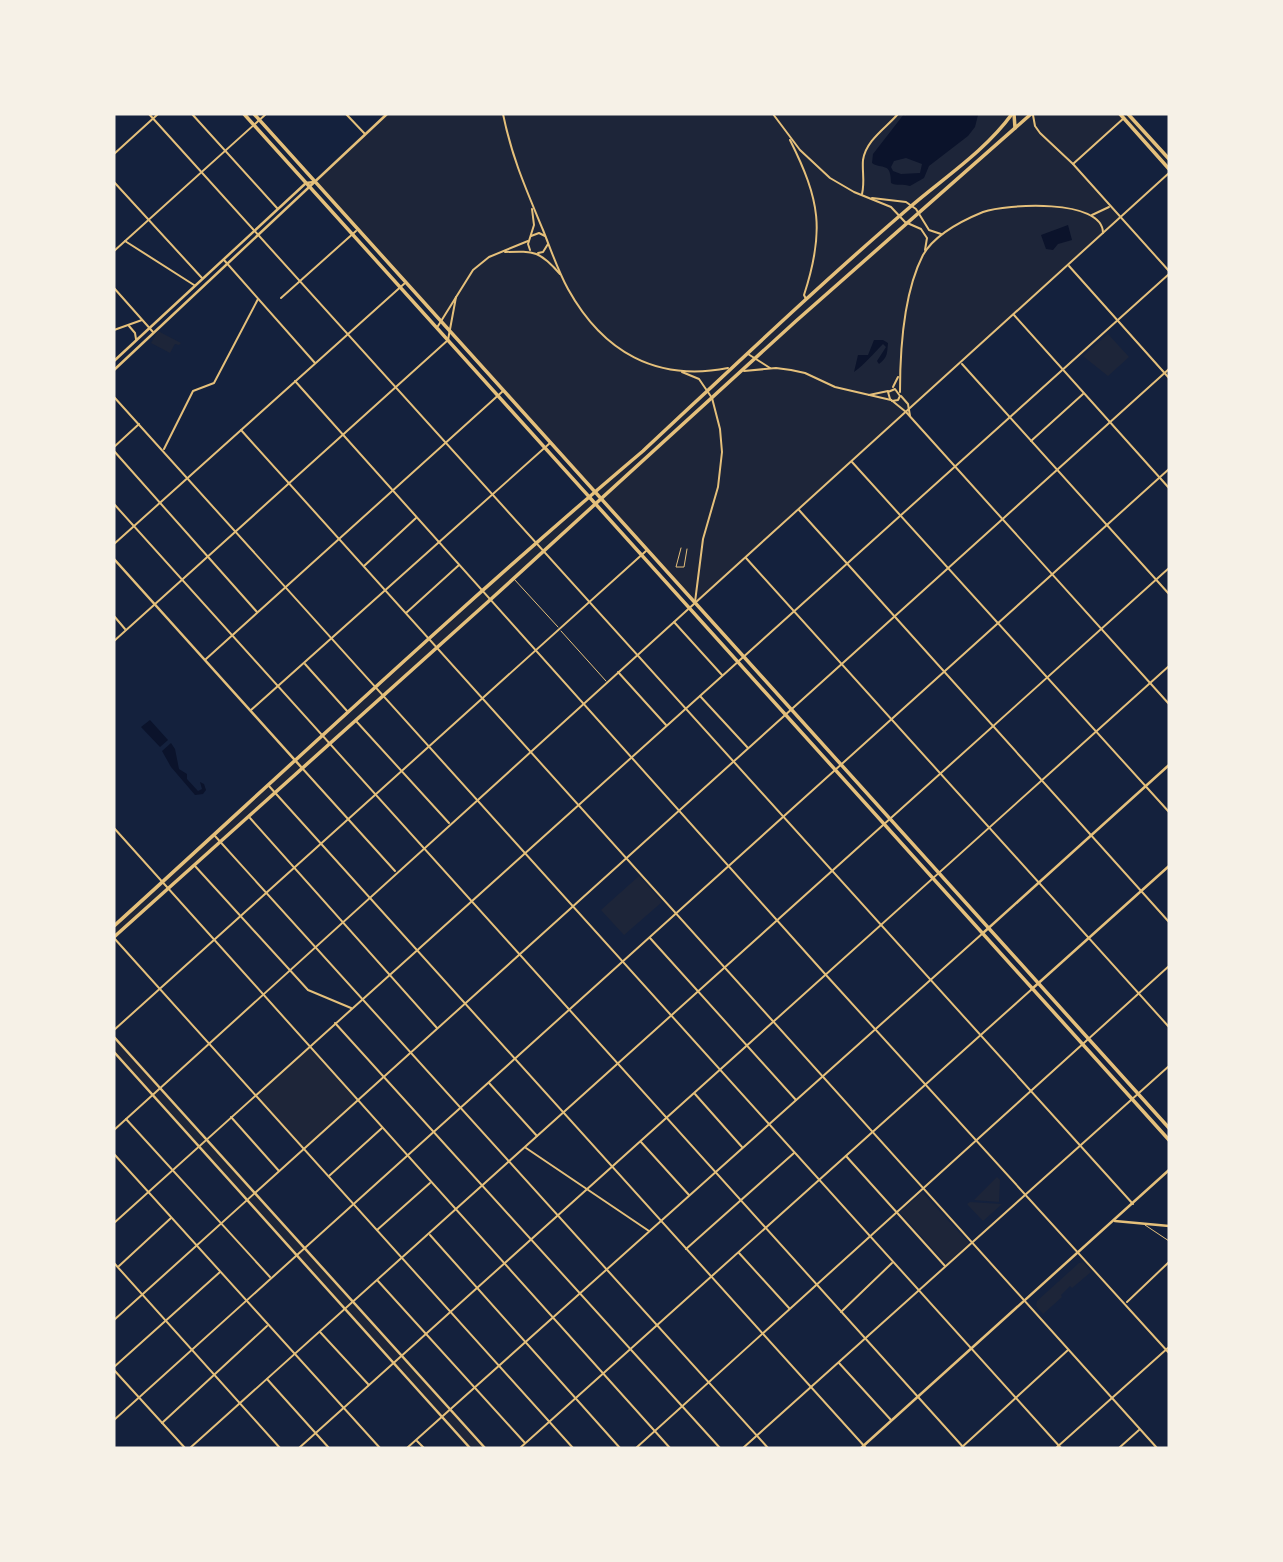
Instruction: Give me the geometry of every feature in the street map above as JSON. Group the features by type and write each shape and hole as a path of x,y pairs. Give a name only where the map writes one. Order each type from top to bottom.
{"main road":[{"path":"244,114 1169,1140"},
{"path":"254,114 1169,1128"},
{"path":"114,370 387,114"},
{"path":"1013,114 1015,128"},
{"path":"114,926 429,640 643,451 912,205 981,148 1013,114"},
{"path":"114,937 491,600 815,303 1032,114"},
{"path":"1120,114 1169,171"},
{"path":"1129,114 1169,159"},
{"path":"114,361 306,183 315,181"},
{"path":"114,559 302,768"},
{"path":"983,933 1169,765"},
{"path":"1033,988 1169,866"},
{"path":"114,1037 485,1448"},
{"path":"114,1052 470,1448"},
{"path":"864,1448 1169,1170"},
{"path":"1115,1221 1169,1226"}],"street":[{"path":"149,114 1133,1205"},
{"path":"114,154 158,114"},
{"path":"192,114 278,209"},
{"path":"114,251 266,114"},
{"path":"346,114 365,134"},
{"path":"503,114 513,159 561,275"},
{"path":"774,114 788,136 811,187 818,226 815,257 804,295 807,301"},
{"path":"861,195 866,150 877,134 898,114"},
{"path":"114,1223 1169,273 1073,164 1040,133 1035,127 1032,114"},
{"path":"1073,164 1129,114"},
{"path":"743,371 771,369 805,373 835,387 892,401 898,400 900,394 899,372 906,312 928,243 925,234 886,204 861,195 830,178 788,136"},
{"path":"114,1130 617,671 1068,266 1169,171"},
{"path":"114,182 202,279"},
{"path":"867,197 906,202 919,213 929,230 941,234"},
{"path":"923,256 941,234 984,212 1022,205 1056,207 1092,215 1101,224 1102,234"},
{"path":"531,251 528,241 534,225 532,206"},
{"path":"1092,215 1110,207"},
{"path":"281,298 358,229"},
{"path":"530,236 539,233 546,236"},
{"path":"125,241 195,286"},
{"path":"437,327 472,270 489,257 528,241"},
{"path":"538,253 545,251 548,243"},
{"path":"504,252 531,251 553,264 583,313 606,339 618,349 647,364 681,371 733,368"},
{"path":"223,260 315,363"},
{"path":"1068,266 1169,378"},
{"path":"114,544 406,282"},
{"path":"114,288 153,333"},
{"path":"114,641 449,340 456,297"},
{"path":"163,450 193,391 214,383 258,299"},
{"path":"1014,315 1169,488"},
{"path":"114,330 142,320"},
{"path":"128,326 135,333 136,340"},
{"path":"748,354 771,369"},
{"path":"961,363 1169,594"},
{"path":"114,1320 1169,369"},
{"path":"681,371 699,379 712,398 720,429 722,470 704,539 695,603"},
{"path":"899,372 888,396 892,401 911,417 1169,704"},
{"path":"295,381 826,975 1168,1348 1169,1353"},
{"path":"205,660 504,390"},
{"path":"868,395 891,390 900,394 911,417"},
{"path":"1031,441 1084,393"},
{"path":"114,397 1059,1447 1168,1348"},
{"path":"114,447 139,424"},
{"path":"241,430 1157,1448"},
{"path":"251,711 551,442"},
{"path":"114,451 257,613"},
{"path":"852,461 1169,812"},
{"path":"114,1420 1169,469"},
{"path":"114,504 962,1448 1068,1350"},
{"path":"798,509 1169,922"},
{"path":"363,566 417,518"},
{"path":"114,1030 647,550"},
{"path":"745,557 1169,1027"},
{"path":"405,613 459,565"},
{"path":"190,1448 1169,568"},
{"path":"114,616 126,630"},
{"path":"674,621 722,676"},
{"path":"304,663 349,712"},
{"path":"299,1448 1169,666"},
{"path":"617,671 667,726"},
{"path":"700,696 749,749"},
{"path":"355,720 450,824"},
{"path":"302,768 396,873"},
{"path":"269,786 864,1448"},
{"path":"248,817 437,1029"},
{"path":"114,828 670,1448"},
{"path":"114,836 118,832"},
{"path":"214,835 768,1448"},
{"path":"195,865 308,990 352,1008"},
{"path":"407,1448 983,933"},
{"path":"114,937 573,1448"},
{"path":"650,937 796,1100"},
{"path":"636,1448 1169,966"},
{"path":"520,1448 1033,988"},
{"path":"335,1024 719,1448"},
{"path":"743,1448 1169,1066"},
{"path":"488,1082 538,1136"},
{"path":"694,1093 743,1148"},
{"path":"231,1117 279,1172"},
{"path":"126,1119 271,1278"},
{"path":"329,1177 382,1128"},
{"path":"640,1142 690,1195"},
{"path":"525,1147 650,1231"},
{"path":"686,1249 794,1152"},
{"path":"114,1154 380,1448"},
{"path":"846,1156 946,1266"},
{"path":"377,1230 430,1182"},
{"path":"118,1267 171,1218"},
{"path":"429,1234 620,1448"},
{"path":"738,1252 790,1309"},
{"path":"841,1312 893,1262"},
{"path":"1125,1303 1169,1262"},
{"path":"114,1263 280,1448"},
{"path":"185,1448 114,1368 220,1272"},
{"path":"377,1280 526,1444"},
{"path":"162,1423 268,1325"},
{"path":"320,1332 369,1385"},
{"path":"839,1363 891,1421"},
{"path":"267,1379 329,1448"},
{"path":"1119,1448 1140,1429"},
{"path":"416,1440 424,1448"}],"lane":[{"path":"681,548 676,567 684,567 687,549"},
{"path":"680,552 686,554"},
{"path":"677,562 685,564"},
{"path":"514,579 606,681"},
{"path":"1142,1223 1169,1241"}],"shaded area":[{"path":"387,114 1128,114 1169,159 1169,169 1124,119 1073,165 1120,218 695,603 315,181"},
{"path":"904,114 978,115 975,127 968,136 929,166 924,178 910,186 891,183 888,169 872,163 873,154","holes":["906,158 922,164 920,173 901,174 893,171 891,167 894,161"]},
{"path":"1068,225 1072,240 1058,244 1053,250 1046,249 1041,235"},
{"path":"158,331 181,343 175,344 170,353 151,343"},
{"path":"1108,334 1129,357 1108,376 1083,356"},
{"path":"874,340 888,343 884,359 879,364 877,361 886,347 883,344 854,372 858,355 868,355"},
{"path":"589,497 595,504 114,937 114,926"},
{"path":"150,720 168,740 160,747 141,727"},
{"path":"171,743 179,769 187,774 187,779 198,791 202,789 200,782 204,784 206,790 203,794 195,795 171,767 162,751"},
{"path":"639,876 662,902 624,935 601,910"},
{"path":"114,1037 485,1448 470,1448 114,1052"},
{"path":"309,1048 358,1101 304,1149 256,1095"},
{"path":"997,1177 1000,1180 999,1202 974,1200"},
{"path":"922,1192 969,1243 946,1264 900,1212"},
{"path":"967,1204 1002,1204 983,1221"},
{"path":"1083,1262 1091,1272 1072,1288 1070,1286 1043,1314 1036,1306 1037,1301"}]}
